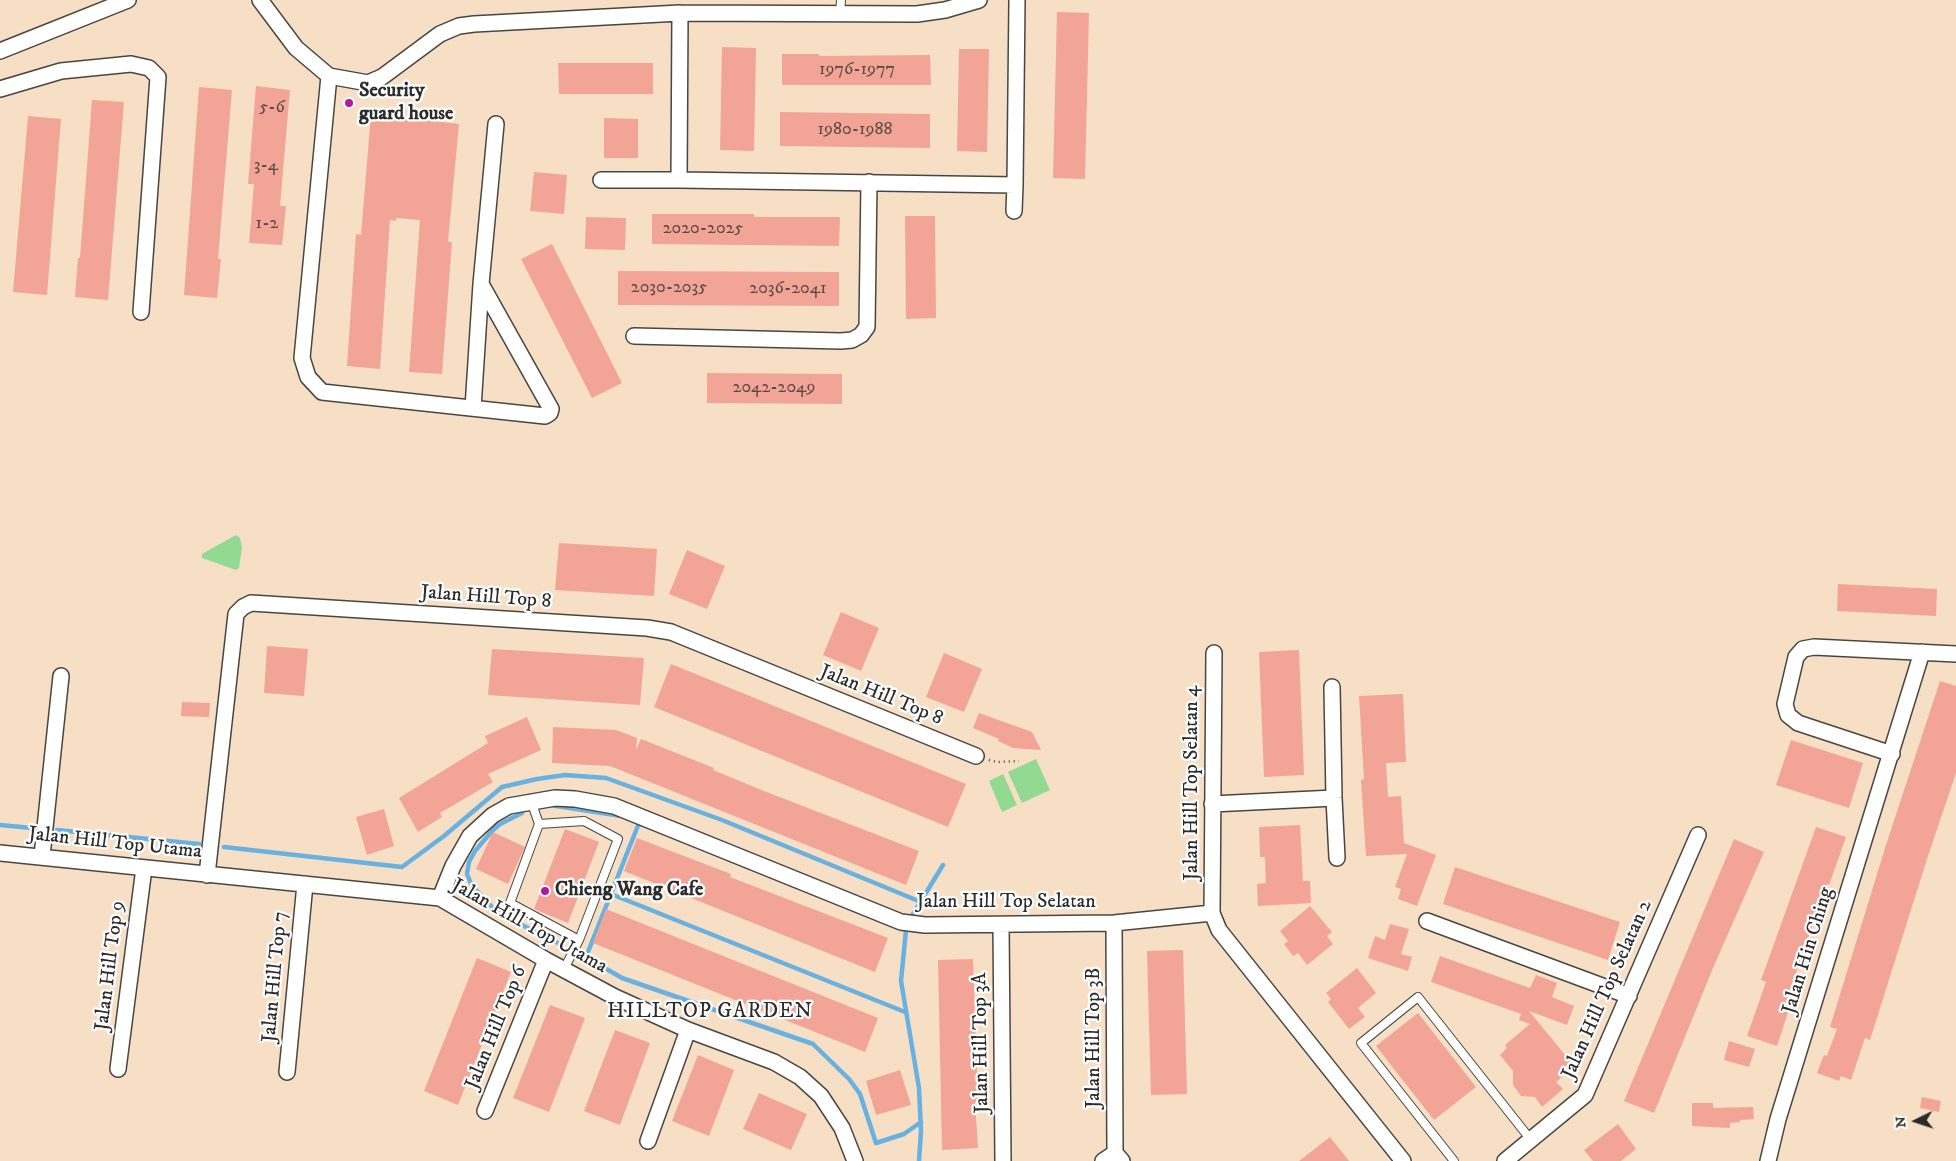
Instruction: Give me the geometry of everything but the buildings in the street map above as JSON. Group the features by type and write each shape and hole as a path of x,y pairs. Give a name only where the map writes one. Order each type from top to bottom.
{"street":[{"path":"0,51 128,0"},
{"path":"260,0 296,48 328,76 368,83 382,78 440,34 459,26 841,7 917,14 945,10 979,0"},
{"path":"1014,212 1017,0"},
{"path":"678,180 680,14"},
{"path":"0,89 61,71 131,64 149,68 158,77 141,312"},
{"path":"328,76 302,358 308,377 322,392 545,416 550,413 551,409 481,284"},
{"path":"474,408 481,284 496,124"},
{"path":"601,180 1015,185"},
{"path":"634,336 841,341 852,340 861,335 867,327 868,182"},
{"name":"Jalan Hill Top 8","path":"207,875 236,614 251,603 647,628 670,632 976,756"},
{"path":"1892,754 1798,722 1788,715 1785,704 1796,657 1803,649 1814,646 1956,654"},
{"name":"Jalan Hin Ching","path":"1768,1161 1778,1119 1922,652"},
{"name":"Jalan Hill Top Selatan 4","path":"1212,913 1214,653"},
{"path":"42,856 61,676"},
{"path":"1332,687 1337,858"},
{"name":"Jalan Hill Top Selatan","path":"440,898 453,866 470,836 493,814 509,806 555,798 575,799 614,806 901,922 925,925 1114,923 1212,913"},
{"path":"1212,804 1334,798"},
{"name":"Jalan Hill Top Selatan 2","path":"1505,1161 1585,1095 1698,835"},
{"name":"Jalan Hill Top Utama","path":"0,852 440,898 546,960 615,997 688,1030 774,1062 800,1077 820,1096 842,1128 855,1161"},
{"name":"Jalan Hill Top 9","path":"118,1069 144,868"},
{"name":"Jalan Hill Top 7","path":"287,1072 305,884"},
{"path":"1212,913 1219,930 1404,1161"},
{"path":"1427,921 1629,996"},
{"name":"Jalan Hill Top 3B","path":"1114,923 1114,1158"},
{"name":"Jalan Hill Top 3A","path":"1001,925 1004,1161"},
{"name":"Jalan Hill Top 6","path":"485,1110 546,960"},
{"path":"648,1141 688,1030"}],"lane":[{"path":"531,801 539,824 510,903 579,940"},
{"path":"539,824 584,821 618,839 579,940 564,969"},
{"path":"1454,1161 1361,1043 1418,997 1531,1140"}],"path":[{"path":"976,756 997,762 1019,762"}],"green space":[{"path":"236,535 240,538 242,547 239,568 236,570 202,558 202,554"},
{"path":"1036,759 1050,790 1022,803 1008,772"},
{"path":"1003,774 1017,805 1002,812 989,781"}],"waterway":[{"path":"224,847 402,867 444,836 502,787 565,775 606,778 722,820 921,902"},
{"path":"550,805 621,816"},
{"path":"522,813 500,824 492,831 475,851 469,862 467,874 472,886 492,907 510,919 562,945"},
{"path":"586,957 639,823 643,825"},
{"path":"0,825 32,828"},
{"path":"57,830 199,844"},
{"path":"910,919 943,865"},
{"path":"611,894 905,1012"},
{"path":"901,928 906,930 901,981 919,1088 921,1131 919,1161"},
{"path":"586,957 622,978 813,1044 849,1079 860,1094 876,1143 904,1134 921,1122"}],"place":[{"name":"Security guard house","path":"349,103"},
{"name":"Chieng Wang Cafe","path":"545,891"}],"district":[{"name":"HILLTOP GARDEN","path":"710,1013"}]}
